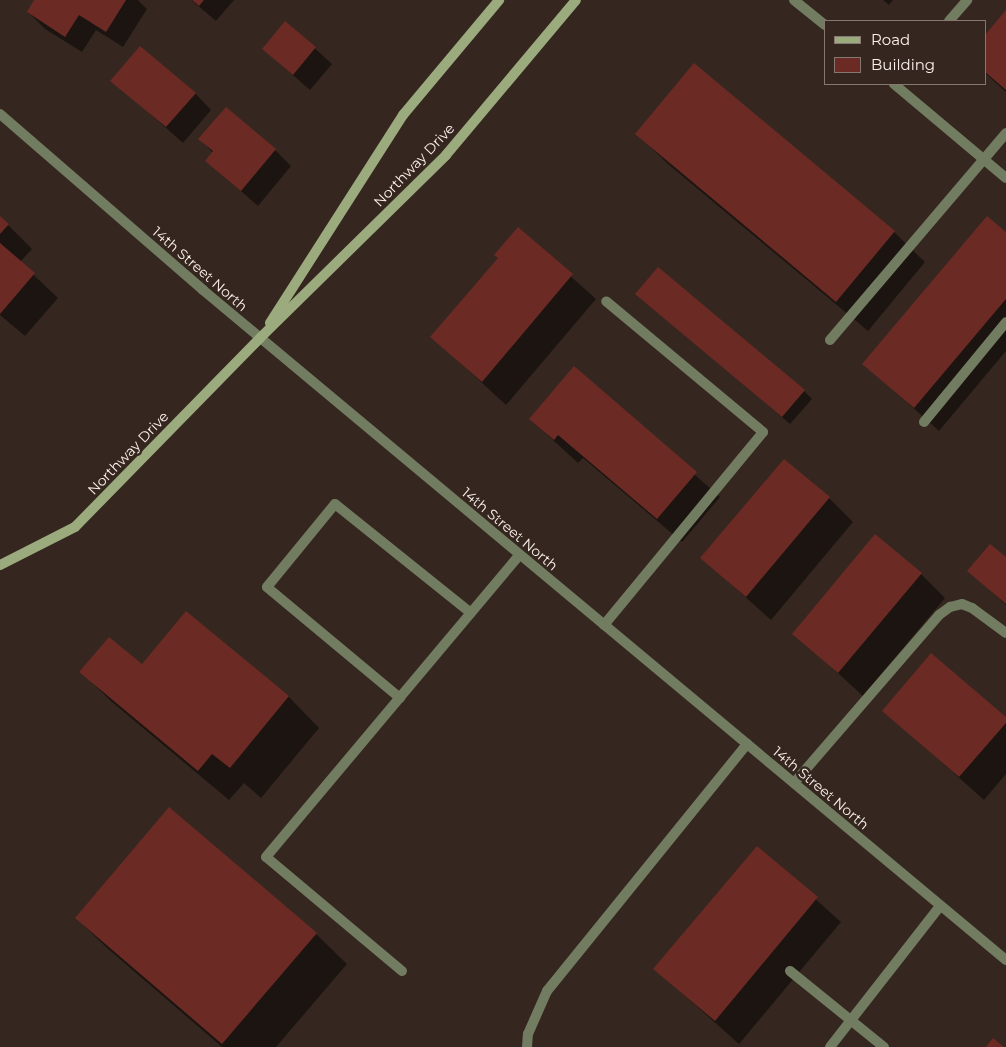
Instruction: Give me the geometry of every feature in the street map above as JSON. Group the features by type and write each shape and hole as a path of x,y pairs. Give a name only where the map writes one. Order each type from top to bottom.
{"street":[{"name":"Northway Drive","path":"260,338 403,115 499,0"},
{"name":"Northway Drive","path":"0,565 75,528 260,338 446,155 576,0"},
{"path":"794,0 824,25"},
{"path":"950,20 967,0"},
{"path":"896,85 1006,178"},
{"name":"14th Street North","path":"0,114 260,338 1006,960"},
{"path":"830,340 1006,133"},
{"path":"604,625 763,432 606,301"},
{"path":"924,422 1006,322"},
{"path":"400,698 267,587 335,504 470,613"},
{"path":"402,971 266,857 519,555"},
{"path":"794,783 939,615 950,607 962,604 972,608 1006,634"},
{"path":"527,1047 528,1034 547,991 747,744"},
{"path":"830,1047 940,906"},
{"path":"790,971 884,1047"}],"building":[{"path":"34,0 126,0 106,32 79,15 65,37 27,12"},
{"path":"192,0 204,0 199,6"},
{"path":"1006,10 1006,90 986,73 986,34"},
{"path":"285,21 316,47 293,75 262,49"},
{"path":"140,46 196,93 166,127 110,81"},
{"path":"694,63 895,231 836,302 635,134"},
{"path":"226,107 276,149 241,191 205,161 213,151 198,139"},
{"path":"0,216 9,224 0,234"},
{"path":"987,216 1006,232 1006,299 914,408 862,364"},
{"path":"518,227 573,274 482,382 430,337 498,258 494,255"},
{"path":"0,243 35,273 0,314"},
{"path":"658,267 805,390 782,417 635,294"},
{"path":"574,366 697,472 657,519 558,435 554,440 529,419"},
{"path":"784,459 830,497 746,597 700,558"},
{"path":"875,534 922,573 838,673 792,634"},
{"path":"990,544 1006,557 1006,604 967,571"},
{"path":"186,611 289,696 230,768 212,754 198,771 79,672 109,637 142,664"},
{"path":"931,653 1006,717 1006,723 959,777 882,711"},
{"path":"169,807 317,933 222,1044 75,918"},
{"path":"757,846 818,897 715,1021 653,969"},
{"path":"993,1038 1004,1047 986,1047"}]}
